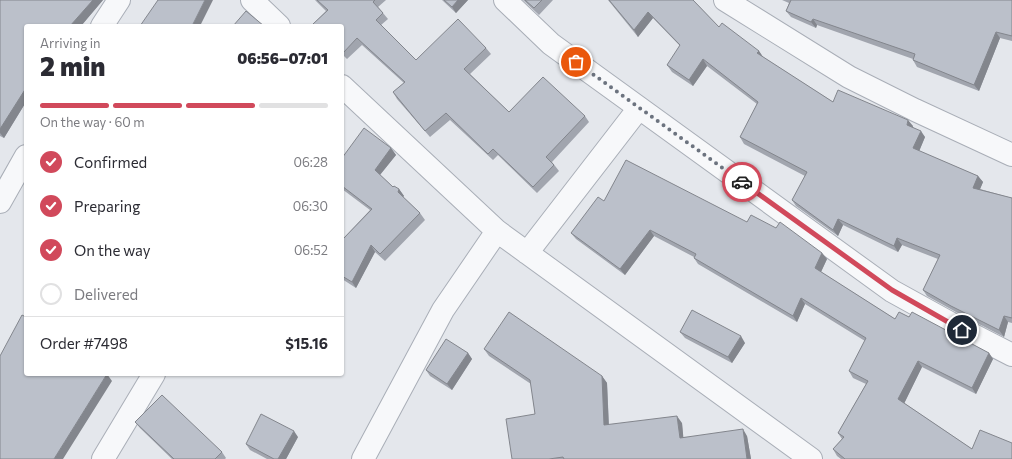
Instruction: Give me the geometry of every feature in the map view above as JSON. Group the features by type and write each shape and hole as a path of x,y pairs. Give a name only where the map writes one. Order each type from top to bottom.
{"street":[{"path":"103,24 119,0"},
{"path":"252,0 277,24"},
{"path":"505,0 551,44 892,290 950,323 1012,355"},
{"path":"725,0 849,77 915,110 1012,155"},
{"path":"344,88 497,231 811,459"},
{"path":"527,253 639,108"},
{"path":"0,202 24,160"},
{"path":"363,459 443,310 497,231"},
{"path":"103,459 153,376"}],"building":[{"path":"0,0 93,0 72,24 24,24 24,91 0,129"},
{"path":"158,0 205,0 193,24 141,24"},
{"path":"317,0 375,0 373,2 383,13 376,20 416,60 458,19 486,48 464,69 509,112 543,77 585,116 546,157 554,165 533,187 493,149 488,154 446,113 425,131 393,92 405,82 357,38 344,52 344,24 313,24 328,10"},
{"path":"444,0 458,0 452,7"},
{"path":"525,0 542,0 534,8"},
{"path":"609,0 693,0 719,27 722,23 759,51 757,53 833,102 838,90 908,120 907,125 921,131 913,148 978,176 973,188 1012,198 1012,318 1004,316 999,330 923,290 940,255 897,238 894,246 838,219 833,230 792,200 807,172 740,137 758,102 703,59 689,80 667,65 680,45 648,12 634,30"},
{"path":"791,0 1012,0 1012,36 996,32 974,85 913,60 915,54 813,19 811,22 786,11"},
{"path":"246,11 262,24 235,24"},
{"path":"364,128 391,148 375,170 393,187 394,186 399,189 398,192 420,213 380,254 371,245 352,282 344,277 344,238 372,209 344,188 344,155"},
{"path":"626,160 747,222 751,215 776,228 780,222 822,253 815,268 895,319 899,312 909,317 912,312 989,353 972,388 918,361 898,399 972,449 980,430 1012,443 1012,459 845,459 833,449 844,437 838,433 868,381 849,371 866,338 801,298 793,316 694,258 696,254 650,230 620,269 571,233 598,197 604,201"},
{"path":"692,310 741,336 728,357 680,332"},
{"path":"509,312 602,376 604,425 677,416 680,438 743,429 747,459 564,459 563,457 549,459 512,459 506,419 535,414 530,380 484,349"},
{"path":"22,315 24,316 24,376 106,376 54,459 0,459 0,356"},
{"path":"446,339 468,353 447,384 426,370"},
{"path":"162,395 222,452 215,459 174,459 135,422"},
{"path":"261,414 294,431 278,459 274,459 246,444"}],"way so far":[{"path":"576,62 742,182"}],"route":[{"path":"742,182 892,290 962,330"}]}
